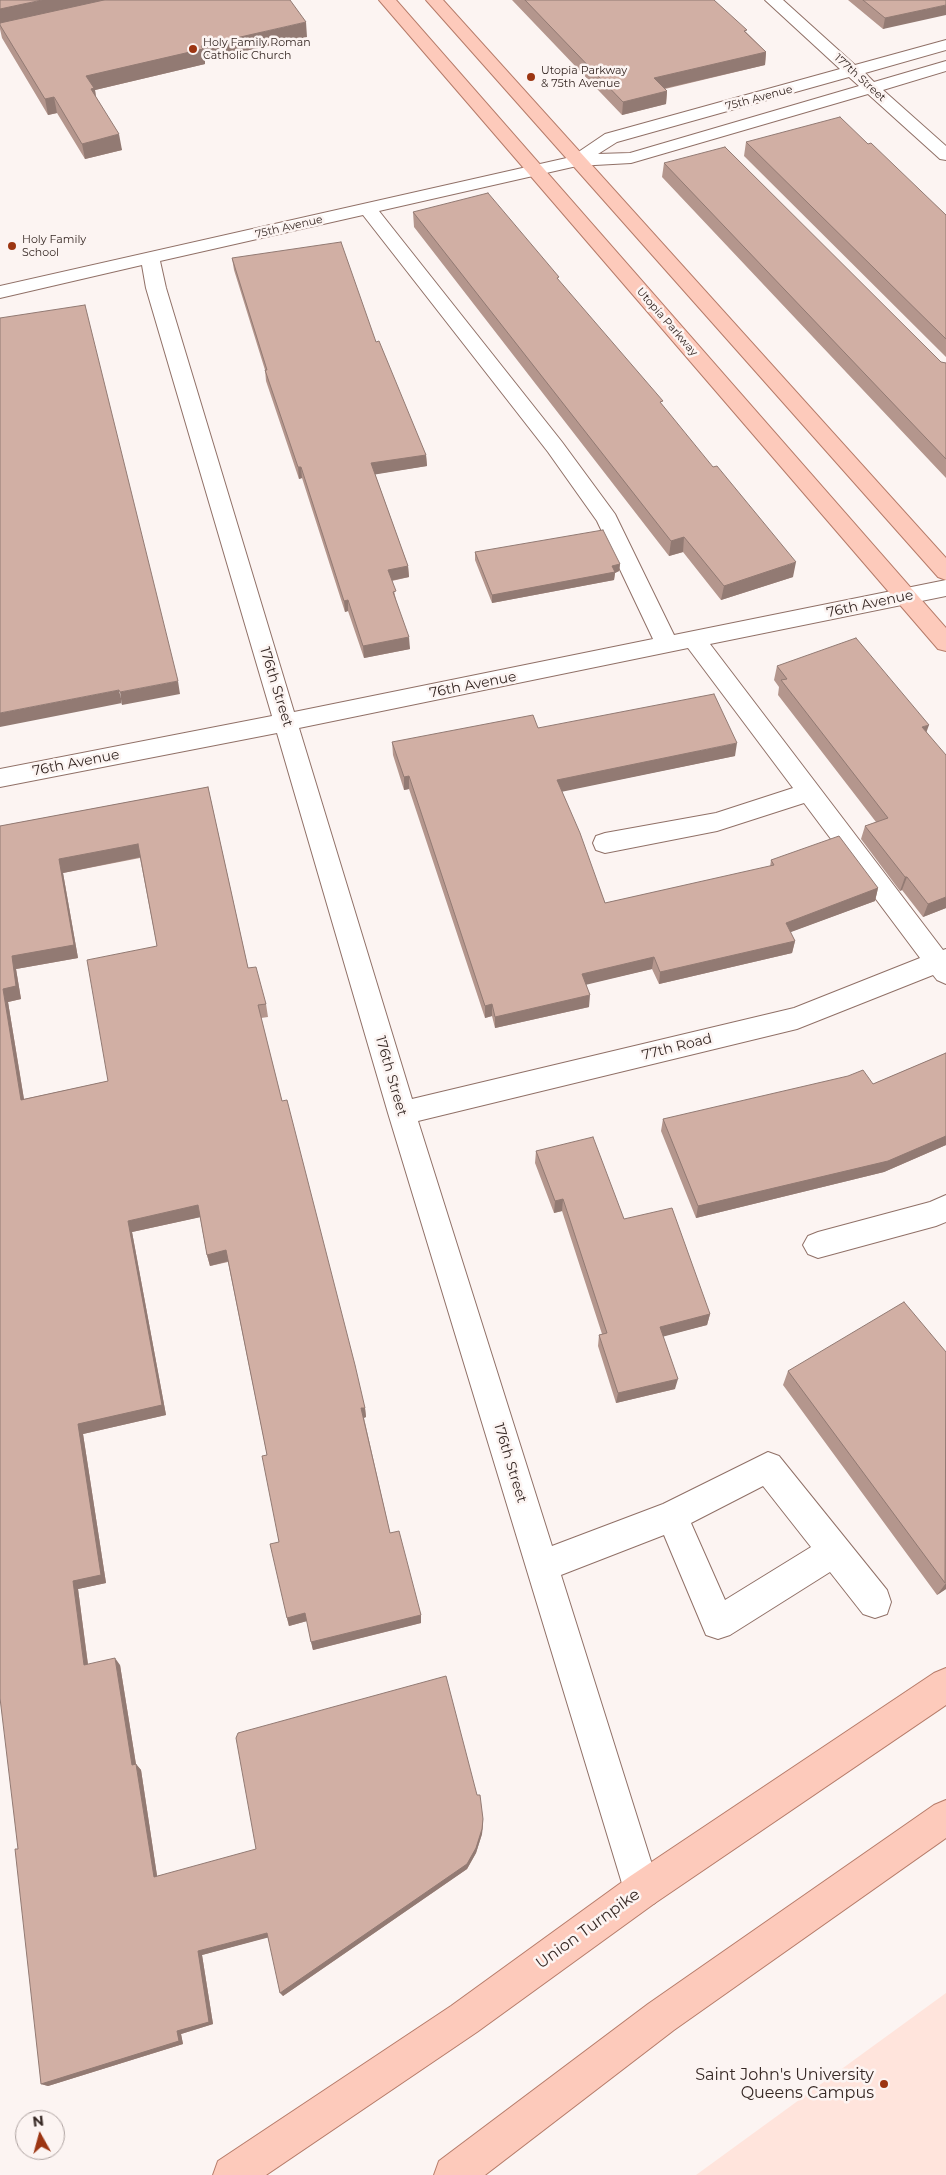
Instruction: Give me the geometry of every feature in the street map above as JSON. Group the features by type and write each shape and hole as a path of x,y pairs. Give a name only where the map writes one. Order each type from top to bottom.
{"main road":[{"name":"Utopia Parkway","path":"387,0 946,644"},
{"path":"434,0 946,572"},
{"name":"Union Turnpike","path":"232,2175 464,2019 642,1890 946,1685"},
{"path":"453,2175 661,2017 946,1817"}],"street":[{"name":"177th Street","path":"773,0 946,155"},
{"name":"75th Avenue","path":"577,161 611,138 946,45"},
{"name":"75th Avenue","path":"0,292 577,161 631,158 716,141 871,88 946,66"},
{"path":"368,208 555,447 607,519 668,646"},
{"name":"176th Street","path":"150,258 156,288 287,722 402,1114 642,1890"},
{"name":"76th Avenue","path":"0,778 668,646 946,588"},
{"path":"694,640 943,965"},
{"path":"605,844 718,822 809,792"},
{"name":"77th Road","path":"402,1114 797,1018 943,965"},
{"path":"818,1245 936,1213 946,1208"},
{"path":"542,1566 672,1516 768,1467 875,1602"},
{"path":"672,1516 718,1623 834,1551"}],"shaded area":[{"name":"Saint John's University Queens Campus","path":"946,1993 946,2175 696,2175"}],"building":[{"path":"0,0 42,0 0,9"},
{"path":"104,0 290,0 306,22 201,46 203,49 86,76 94,88 91,89 119,134 82,144 54,97 45,99 0,23"},
{"path":"525,0 714,0 747,30 744,31 766,52 654,78 667,91 623,102"},
{"path":"863,0 946,0 946,5 885,18"},
{"path":"840,117 868,144 871,143 946,215 946,339 746,142"},
{"path":"725,147 941,362 946,363 946,459 664,163"},
{"path":"488,193 559,277 557,278 663,401 660,402 713,467 717,466 796,562 724,586 684,537 671,541 413,212"},
{"path":"341,242 376,342 379,341 426,455 371,463 408,566 388,570 396,591 393,592 409,637 363,646 348,600 344,601 301,467 298,467 265,370 267,370 232,258"},
{"path":"85,305 178,681 120,692 119,690 0,713 0,318"},
{"path":"603,530 620,564 612,566 615,572 492,595 475,552"},
{"path":"856,638 929,725 922,727 946,755 946,897 928,904 865,826 888,818 781,680 787,679 777,666"},
{"path":"714,694 737,743 557,780 580,833 605,903 774,865 771,860 839,836 878,888 786,923 795,941 660,972 654,957 582,974 590,995 495,1017 492,1004 485,1006 409,776 404,777 392,742 533,715 538,728"},
{"path":"208,787 248,968 256,967 266,1004 258,1005 282,1101 287,1100 355,1365 365,1408 361,1408 390,1533 399,1531 421,1615 311,1642 305,1613 287,1618 270,1544 279,1542 262,1456 267,1455 226,1250 207,1255 198,1205 128,1221 162,1405 78,1424 101,1575 73,1581 84,1665 115,1658 132,1765 136,1764 154,1877 256,1849 236,1738 238,1733 446,1676 477,1795 480,1795 483,1819 476,1848 467,1864 280,1993 267,1933 198,1951 209,2022 177,2031 179,2041 41,2084 15,1849 18,1849 0,1698 0,826","holes":["138,844 157,946 87,960 108,1081 21,1100 3,989 16,986 12,956 74,945 59,859"]},
{"path":"946,1053 946,1136 888,1161 698,1206 663,1119 848,1076 863,1070 873,1084"},
{"path":"593,1137 624,1219 672,1208 710,1314 660,1327 678,1379 618,1393 599,1335 607,1333 563,1199 555,1201 536,1151"},
{"path":"904,1302 946,1352 945,1583 788,1371"}],"place":[{"name":"Holy Family Roman Catholic Church","path":"193,49"},
{"name":"Utopia Parkway & 75th Avenue","path":"531,77"},
{"name":"Holy Family School","path":"12,246"},
{"name":"Saint John's University Queens Campus","path":"884,2084"}]}
